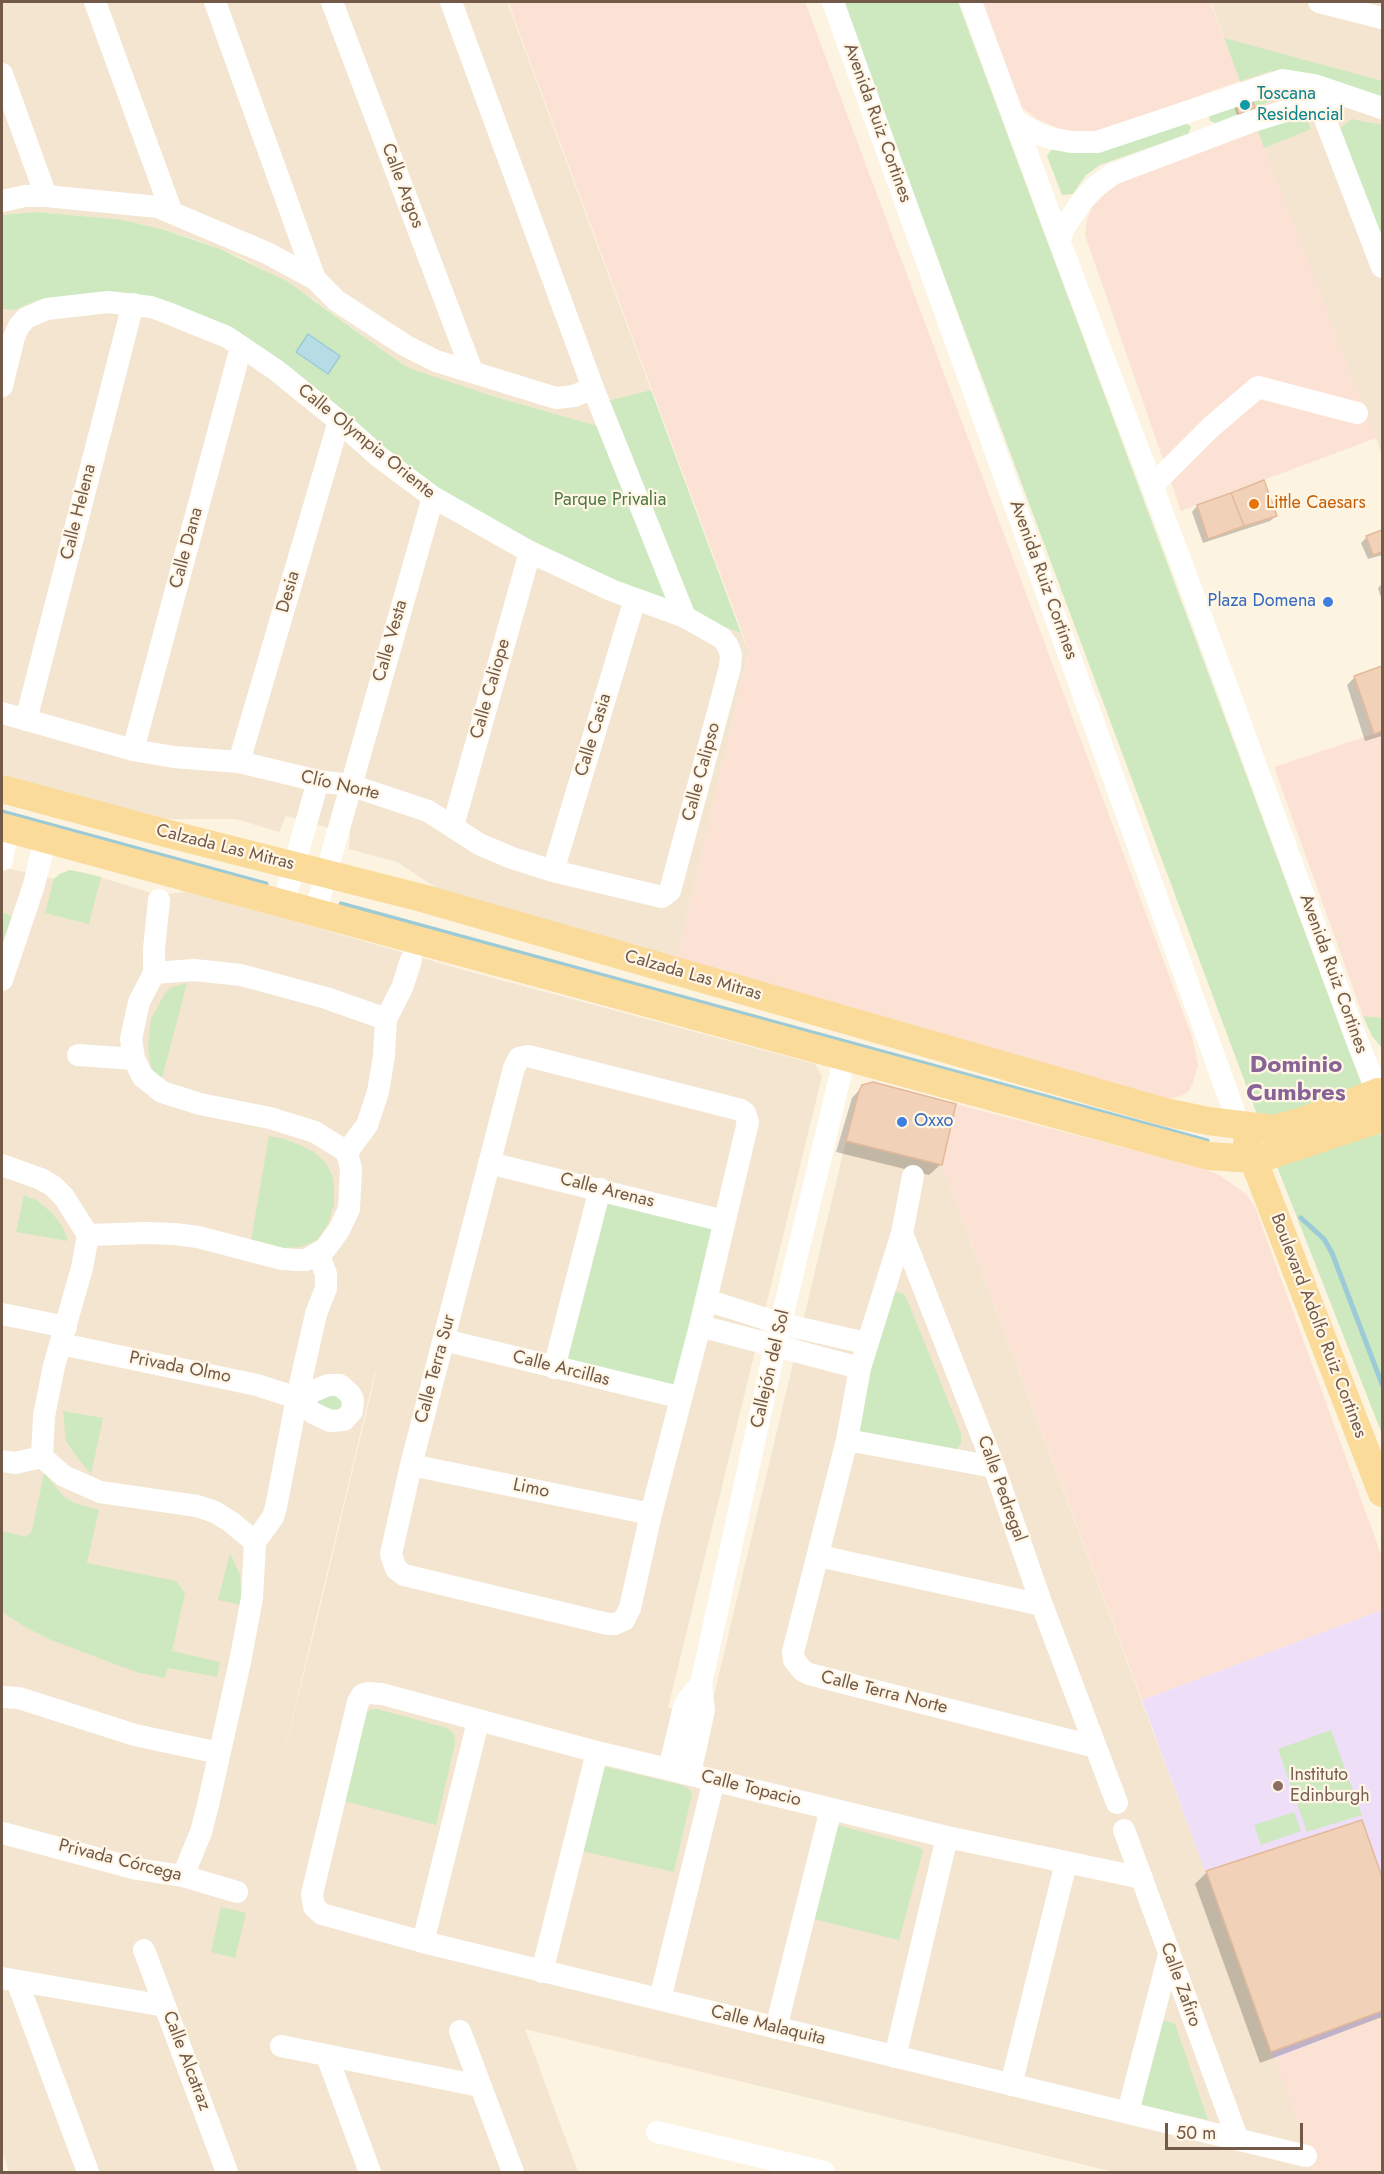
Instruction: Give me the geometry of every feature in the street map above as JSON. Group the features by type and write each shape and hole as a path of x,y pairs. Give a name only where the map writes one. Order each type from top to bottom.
{"main road":[{"name":"Calzada Las Mitras","path":"2,789 422,898 1165,1112 1208,1121 1274,1129 1381,1101"},
{"name":"Calzada Las Mitras","path":"5,828 1209,1156 1254,1159 1271,1155 1381,1101"},
{"name":"Avenida Ruiz Cortines","path":"1239,1125 1254,1159"},
{"name":"Boulevard Adolfo Ruiz Cortines","path":"1254,1159 1383,1493"}],"street":[{"path":"95,2 172,213"},
{"path":"215,2 315,279"},
{"name":"Calle Argos","path":"332,2 472,370"},
{"path":"451,2 593,388 685,617"},
{"name":"Avenida Ruiz Cortines","path":"833,2 1239,1125"},
{"name":"Avenida Ruiz Cortines","path":"972,2 1381,1101"},
{"path":"1321,2 1383,18"},
{"path":"2,74 46,196"},
{"path":"1015,120 1034,132 1050,138 1071,142 1097,142 1272,82 1293,81 1316,93 1342,96 1383,108"},
{"path":"1059,240 1082,201 1095,187 1113,174 1253,121 1316,93"},
{"path":"1316,93 1383,267"},
{"path":"1198,108 1209,138"},
{"path":"2,201 25,196 46,196 158,207 267,253 315,279 337,301 406,346 435,361 472,370 556,398 574,396 593,388"},
{"name":"Calle Olympia Oriente","path":"2,386 14,337 26,318 47,309 67,305 108,302 151,307 227,337 241,346 276,370 378,456 432,497 530,552 634,599 685,617 722,638 729,646"},
{"name":"Calle Helena","path":"26,720 133,304"},
{"name":"Calle Dana","path":"133,750 241,346"},
{"path":"1152,486 1211,427 1258,387 1357,413"},
{"name":"Desia","path":"239,762 339,421"},
{"name":"Calle Vesta","path":"315,913 432,497"},
{"name":"Calle Caliope","path":"453,826 530,552"},
{"name":"Calle Casia","path":"553,871 634,599"},
{"name":"Calle Calipso","path":"665,896 670,891 730,667 729,646"},
{"name":"Clío Norte","path":"2,713 133,750 174,757 239,762 318,781 350,784 428,811 479,844 512,858 658,898 665,896"},
{"path":"283,905 318,781"},
{"path":"2,860 5,828"},
{"path":"2,980 34,885 45,839"},
{"path":"88,1235 175,1234 198,1237 282,1259 306,1260 326,1248 349,1209 351,1169 347,1152 315,1132 270,1118 200,1104 162,1092 143,1077 134,1059 131,1039 139,1002 154,973 159,900"},
{"path":"347,1152 367,1125 378,1092 386,1019 402,988 411,960"},
{"path":"154,973 194,970 240,975 326,998 386,1019"},
{"path":"1359,1046 1383,1062"},
{"path":"78,1055 134,1059"},
{"name":"Callejón del Sol","path":"680,1772 704,1710 701,1684 775,1347 845,1056"},
{"name":"Calle Terra Sur","path":"523,1057 539,1059 741,1110 745,1113 748,1130 724,1221 627,1616 621,1622 608,1624 399,1572 392,1562 391,1554 411,1465 516,1062 523,1057"},
{"name":"Calle Arenas","path":"489,1162 724,1221"},
{"path":"2,1165 41,1179 53,1186 64,1197 88,1235 82,1268 54,1366 44,1416 42,1457"},
{"name":"Calle Terra Norte","path":"913,1176 902,1233 866,1343 847,1440 793,1652 794,1660 803,1671 809,1674 1096,1747"},
{"path":"554,1368 600,1189"},
{"name":"Calle Pedregal","path":"902,1233 994,1467 1042,1605 1117,1803"},
{"path":"183,1876 201,1832 219,1753 249,1613 255,1542 273,1517 316,1314 326,1288 326,1274 318,1253"},
{"path":"706,1300 782,1324 866,1343"},
{"name":"Privada Olmo","path":"2,1314 64,1335 257,1385 297,1398"},
{"path":"700,1326 860,1368"},
{"name":"Calle Arcillas","path":"444,1341 680,1397"},
{"path":"847,1440 994,1467"},
{"path":"2,1461 15,1463 42,1457"},
{"path":"42,1457 64,1476 100,1492 197,1506 215,1512 255,1542"},
{"name":"Limo","path":"411,1465 651,1514"},
{"path":"819,1556 1042,1605"},
{"name":"Calle Topacio","path":"312,1894 358,1702 362,1695 368,1693 382,1694 478,1722 947,1837 1142,1878"},
{"path":"7,1694 135,1735 219,1753"},
{"path":"423,1942 478,1722"},
{"path":"542,1972 597,1752"},
{"path":"660,1999 714,1780"},
{"path":"776,2028 831,1809"},
{"name":"Calle Zafiro","path":"1124,1830 1168,1955 1238,2140"},
{"name":"Privada Córcega","path":"2,1833 137,1869 183,1876 237,1892"},
{"path":"895,2057 947,1837"},
{"path":"1011,2085 1066,1863"},
{"name":"Calle Malaquita","path":"312,1894 314,1907 322,1914 423,1942 1306,2156"},
{"name":"Calle Alcatraz","path":"144,1950 227,2172"},
{"path":"1128,2112 1168,1955"},
{"path":"9,1979 165,2006"},
{"path":"9,1979 88,2172"},
{"path":"460,2031 513,2172"},
{"path":"281,2046 480,2086"},
{"path":"327,2056 370,2172"},
{"path":"657,2132 824,2172"}],"shaded area":[{"path":"2,2 507,2 651,390 602,402 598,426 475,391 411,369 313,299 242,258 199,241 162,229 117,219 35,212 2,215"},
{"path":"508,2 805,2 1192,1037 1198,1065 1189,1091 1183,1095 1169,1099 677,960 749,651"},
{"path":"981,2 1210,2 1240,81 1104,130 1090,133 1060,129 1037,119 1019,105"},
{"path":"1211,2 1382,2 1382,454 1264,148"},
{"path":"1257,128 1376,438 1181,511 1085,235 1087,219 1093,206 1125,178"},
{"path":"74,297 170,309 618,589 741,633 749,651 677,960 461,904 397,862 349,849 350,834 286,816 279,832 236,819 164,819 2,775 2,309 13,310 38,300"},
{"path":"1382,731 1382,1018 1363,1016 1274,767"},
{"path":"2,867 54,879 70,870 87,873 158,895 185,892 199,894 471,972 815,1064 822,1076 668,1708 709,1716 846,1141 942,1165 1317,2172 1114,2172 525,2029 578,2172 9,2172 2,2151","holes":["376,1372 317,1620 280,1769"]},
{"path":"956,1104 1202,1168 1219,1175 1246,1194 1255,1207 1382,1557 1382,1610 1142,1700 942,1165"},
{"name":"Instituto Edinburgh","path":"1382,1610 1382,2016 1274,2059 1142,1700"},
{"path":"1382,2016 1382,2172 1317,2172 1274,2059"}],"green space":[{"path":"842,2 958,2 1382,1139 1382,1434 1265,1136"},
{"path":"1224,38 1382,81 1382,100 1271,71 1240,81"},
{"path":"1272,93 1271,101 1216,123 1210,121 1210,113"},
{"path":"1300,115 1308,122 1311,129 1264,148 1257,128"},
{"path":"1352,119 1382,125 1382,260 1340,128"},
{"path":"1186,123 1191,127 1188,134 1100,165 1086,175 1073,194 1062,195 1047,156 1053,148"},
{"name":"Parque Privalia","path":"35,212 117,219 162,229 220,249 288,282 411,369 492,396 598,426 602,402 651,390 741,633 618,589 440,496 232,338 74,297 38,300 14,310 2,309 2,215"},
{"path":"70,870 101,877 89,924 45,913 54,879"},
{"path":"6,913 12,917 2,953 2,914"},
{"path":"187,983 161,1082 151,1067 148,1050 151,1019 170,988"},
{"path":"1363,1016 1382,1018 1382,1048 1372,1036"},
{"path":"269,1136 285,1139 313,1151 325,1162 332,1175 334,1204 328,1224 317,1240 301,1247 282,1248 251,1240"},
{"path":"600,1189 724,1221 679,1397 554,1368"},
{"path":"24,1195 36,1200 51,1212 62,1226 68,1241 16,1232"},
{"path":"896,1292 906,1297 961,1433 961,1443 955,1452 862,1434 858,1430 882,1303 888,1294"},
{"path":"332,1388 350,1408 316,1412 314,1391"},
{"path":"63,1411 103,1418 91,1474 66,1441"},
{"path":"44,1473 64,1497 74,1503 99,1510 87,1563 176,1581 185,1593 172,1651 220,1662 217,1677 168,1668 164,1678 136,1672 51,1640 2,1612 2,1531 26,1537 32,1531"},
{"path":"230,1553 240,1575 242,1605 218,1600"},
{"path":"371,1709 447,1728 454,1734 455,1744 436,1825 341,1800 367,1712"},
{"path":"1331,1730 1362,1815 1307,1832 1278,1749"},
{"path":"598,1765 682,1785 689,1789 692,1794 674,1872 577,1850"},
{"path":"1294,1812 1301,1831 1261,1845 1254,1825"},
{"path":"837,1825 919,1847 923,1851 899,1940 809,1918"},
{"path":"221,1907 246,1913 235,1958 211,1952"},
{"path":"1167,2021 1175,2024 1208,2120 1136,2104 1159,2022"}],"water":[{"path":"308,334 340,356 328,374 296,352"}],"building":[{"name":"Toscana Residencial","path":"1251,96 1255,108 1239,114 1235,102"},
{"name":"Little Caesars","path":"1264,480 1277,516 1244,526 1231,493"},
{"path":"1231,493 1244,526 1208,539 1197,505"},
{"path":"1382,530 1382,552 1373,555 1366,536"},
{"path":"1382,666 1382,731 1374,734 1354,676"},
{"name":"Oxxo","path":"873,1082 956,1104 942,1165 846,1141 859,1091 862,1085"},
{"path":"1362,1820 1382,1877 1382,2011 1271,2052 1206,1871"}],"waterway":[{"path":"2,812 266,884"},
{"path":"341,904 1207,1141"},
{"path":"1301,1218 1324,1239 1332,1253 1382,1384"}],"place":[{"name":"Toscana Residencial","path":"1245,105"},
{"name":"Little Caesars","path":"1254,504"},
{"name":"Plaza Domena","path":"1328,602"},
{"name":"Oxxo","path":"902,1122"},
{"name":"Instituto Edinburgh","path":"1278,1786"}],"district":[{"name":"Dominio Cumbres","path":"1296,1080"}]}
